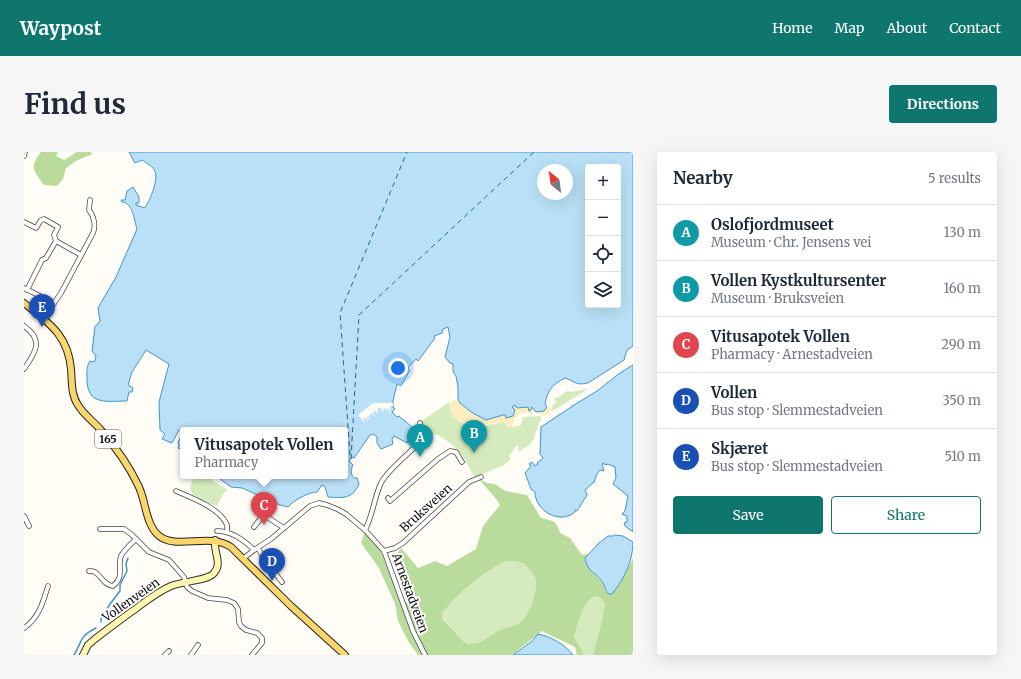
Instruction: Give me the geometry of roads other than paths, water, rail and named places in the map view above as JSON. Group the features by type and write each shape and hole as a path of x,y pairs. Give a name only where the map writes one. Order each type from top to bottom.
{"main road":[{"name":"165","path":"24,303 59,334 67,347 70,359 73,392 76,403 107,437 133,475 141,492 151,525 154,530 162,537 176,542 214,540 231,547 244,558 291,606 345,655"},
{"name":"Vollenveien","path":"82,655 88,645 95,639 156,594 172,585 205,579 215,572 218,561 214,540"}],"street":[{"path":"24,156 25,152"},
{"path":"43,319 61,293 94,230 92,215 89,210 90,200"},
{"path":"24,228 25,222 36,228 41,220 44,219 58,227 54,235 56,241 81,254"},
{"path":"54,303 26,289 42,260 46,258 56,241"},
{"path":"24,326 35,336 37,342 36,350 24,369"},
{"path":"365,530 370,521 375,498 382,482 417,445 422,435 420,423"},
{"path":"388,498 390,501 438,458 450,451 456,452 462,462"},
{"name":"Bruksveien","path":"384,551 403,543 469,482 480,477"},
{"path":"176,491 198,501 218,514 227,524 227,532"},
{"name":"Arnestadveien","path":"244,558 256,548 268,542 310,506 319,504 328,505 337,509 346,514 365,530 384,551 413,631 425,655"},
{"path":"24,516 29,526"},
{"path":"254,527 261,518 267,517 284,528"},
{"path":"100,529 124,529 152,554 169,560 184,577 187,588 208,598 227,600 235,604 238,610 239,622 241,626 246,630 257,633 262,638 262,644 252,655"},
{"path":"217,531 227,532 256,548 282,582"},
{"path":"89,570 95,572 104,582 114,586 118,583 120,578 121,557 136,539"},
{"path":"24,628 38,613 48,586"},
{"path":"191,655 198,645"},
{"path":"165,655 169,651"}],"water":[{"path":"129,152 633,152 633,346 627,350 624,360 588,383 578,384 565,378 557,383 551,388 545,404 547,407 544,411 536,412 532,407 529,411 528,407 517,408 515,405 512,407 515,410 513,416 506,418 505,415 503,415 486,420 471,412 460,403 458,399 458,387 456,376 453,371 453,364 450,363 445,357 450,337 448,327 443,329 442,333 434,336 435,338 418,361 416,359 408,368 410,370 401,386 397,384 393,401 393,407 395,409 392,412 412,427 413,431 407,443 394,436 392,439 393,444 381,449 377,443 377,437 373,434 370,435 354,458 352,457 349,461 353,465 351,473 354,478 357,478 359,484 350,495 339,498 328,497 325,487 322,485 317,492 301,497 288,507 280,505 242,488 231,487 220,479 348,479 348,427 180,427 180,430 172,443 162,439 165,434 160,430 159,402 169,364 146,350 132,372 128,385 133,388 132,392 129,392 127,401 100,400 94,398 90,394 88,388 87,370 90,361 95,361 96,356 92,351 95,327 100,321 98,308 116,277 137,229 129,205 121,200 125,200 127,191 133,187 139,197 139,203 136,203 136,205 145,208 152,194 156,177 153,168 142,160 135,163"},
{"path":"633,365 633,532 625,526 624,523 627,522 627,516 622,514 625,511 628,496 613,484 616,478 615,467 608,464 605,465 604,463 602,464 604,471 600,470 594,482 585,490 587,495 577,511 575,510 575,512 569,516 562,517 549,514 539,505 535,492 531,489 525,473 531,466 529,464 532,462 535,466 543,458 540,454 541,427 597,391"},
{"path":"180,438 180,449 178,448 178,443"},
{"path":"608,536 623,536 633,542 633,549 630,563 624,576 612,594 609,594 601,579 588,567 585,558"},
{"path":"538,634 557,642 570,651 573,655 513,655 531,642"}],"waterway":[{"path":"101,622 101,619 110,604 120,591 120,585 127,571 126,564 128,558"},
{"path":"74,655 86,634 96,628"}],"place":[{"name":"Skjæret","path":"42,327"},
{"name":"Vollen Kystkultursenter","path":"474,453"},
{"name":"Oslofjordmuseet","path":"420,457"},
{"name":"Vitusapotek Vollen","path":"264,525"},
{"name":"Vollen","path":"272,581"}]}
